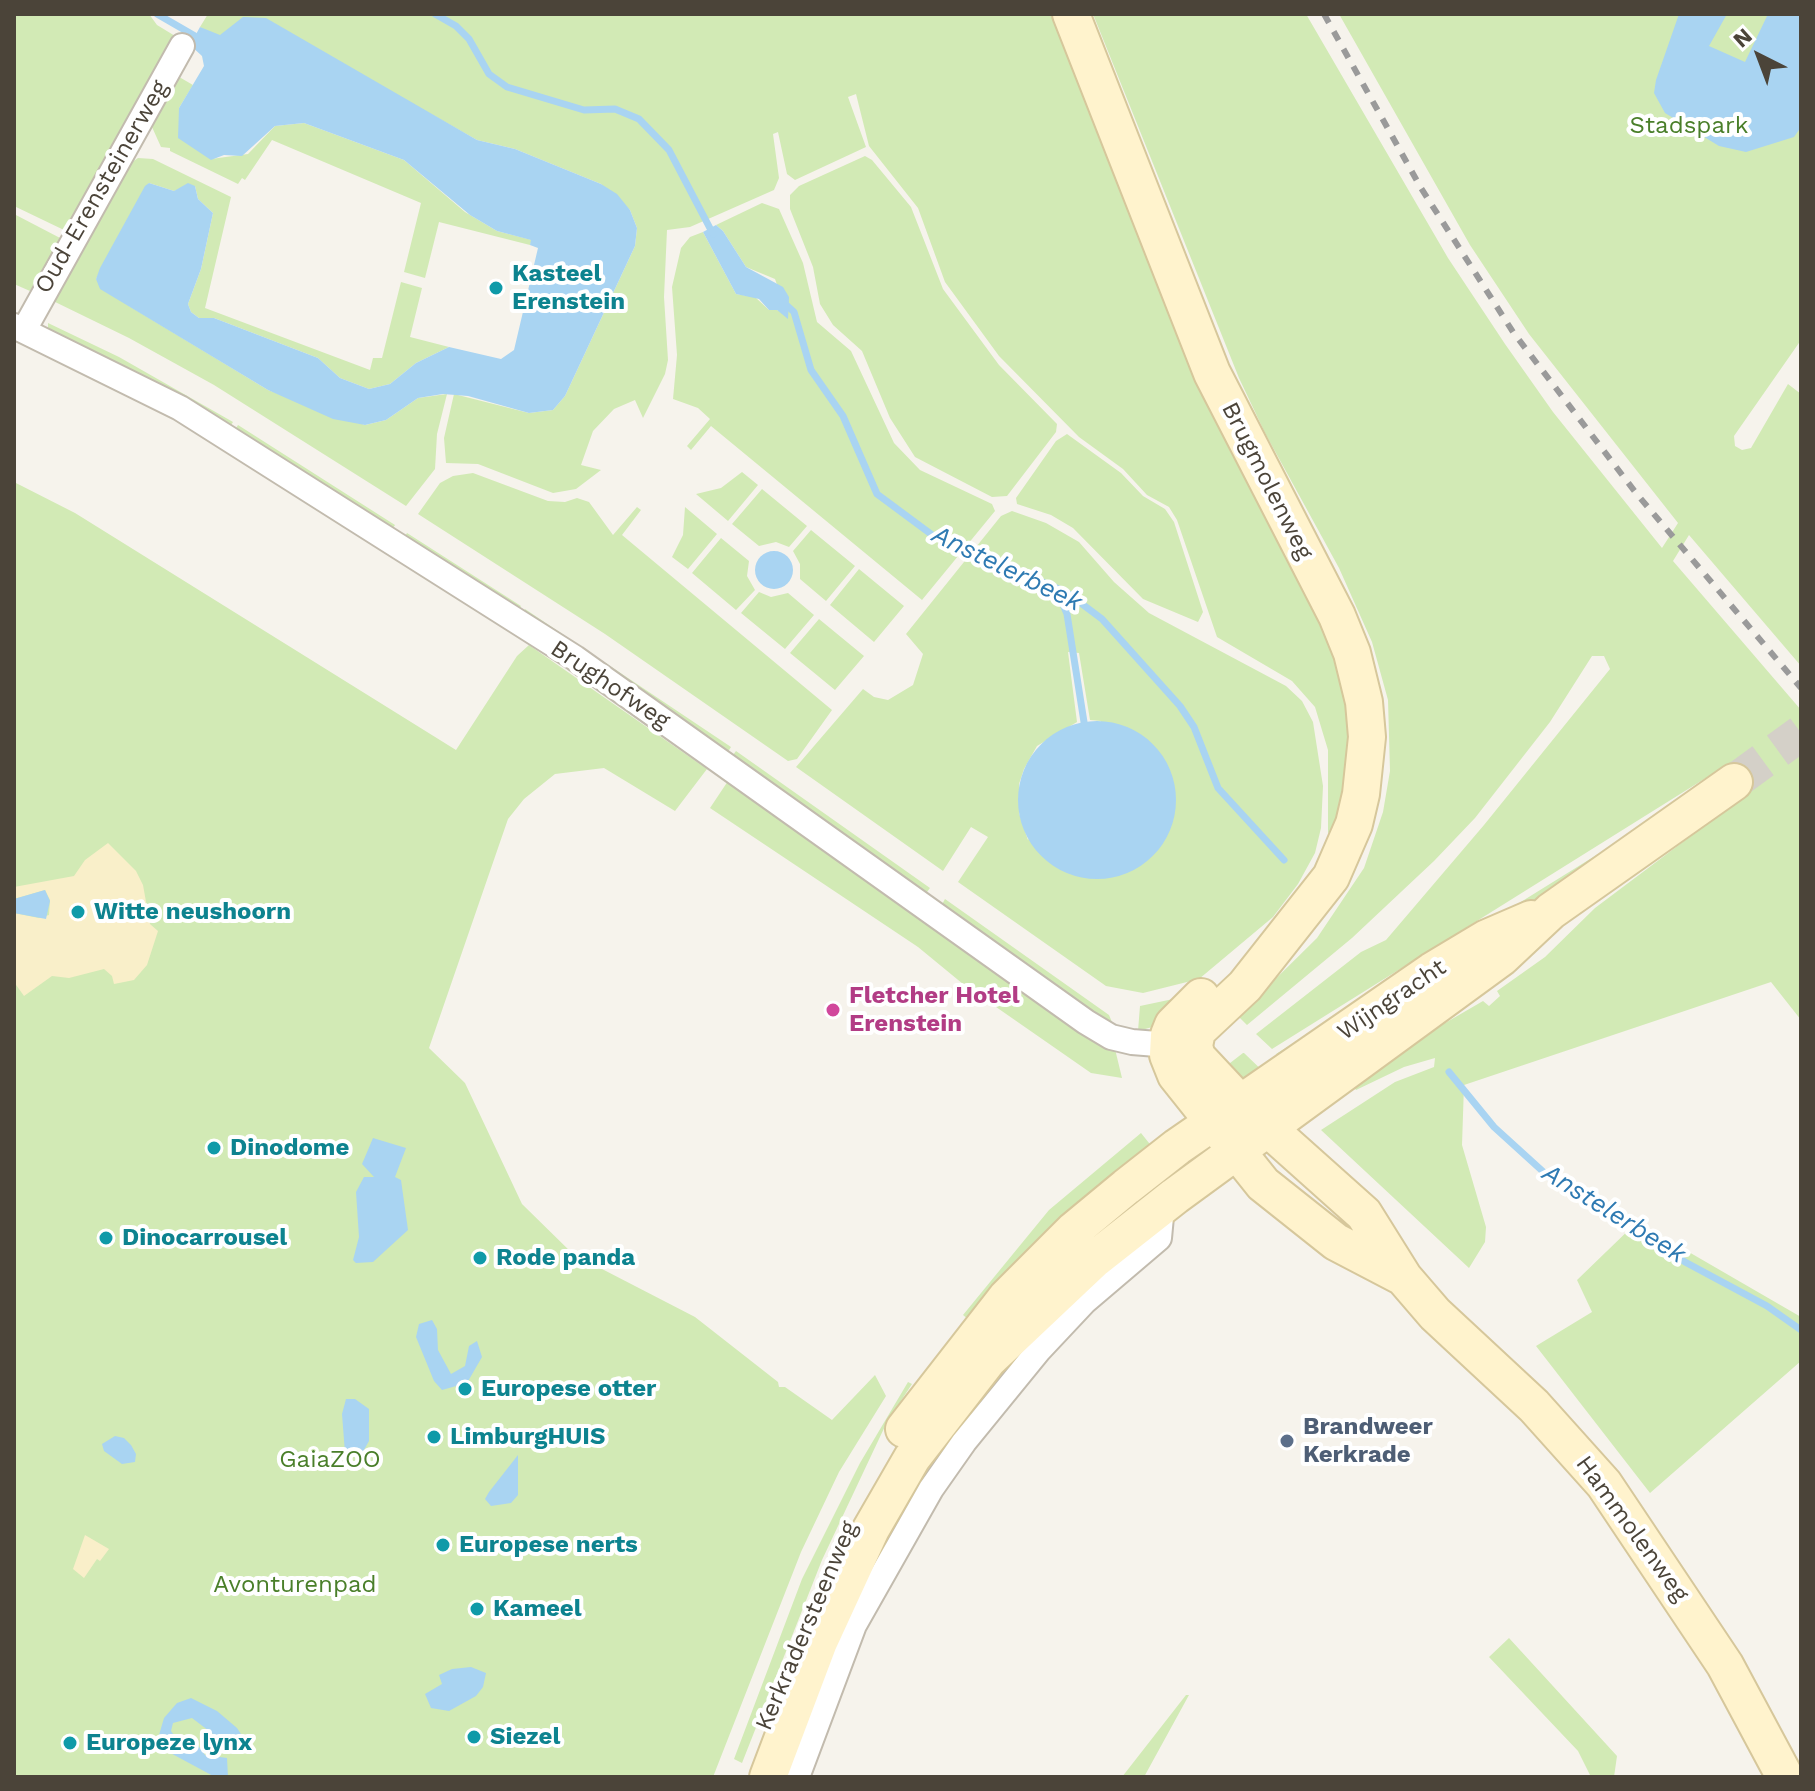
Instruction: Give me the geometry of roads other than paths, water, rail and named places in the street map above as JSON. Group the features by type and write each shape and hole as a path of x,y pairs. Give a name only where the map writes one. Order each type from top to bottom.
{"main road":[{"name":"Brugmolenweg","path":"1071,14 1212,373 1337,616 1360,678 1367,737 1366,765 1354,824 1319,896 1245,986 1181,1046"},
{"name":"Wijngracht","path":"1268,1129 1502,957 1551,911 1734,782"},
{"name":"Wijngracht","path":"1227,1114 1432,971 1487,938 1551,911"},
{"name":"Hammolenweg","path":"1181,1046 1168,1055 1183,1084 1227,1114 1268,1129 1364,1214 1404,1278 1435,1314 1534,1406 1604,1484 1725,1665 1785,1777"},
{"path":"1181,1046 1204,1067 1227,1114"},
{"name":"Hammolenweg","path":"1227,1114 1236,1152 1263,1184 1336,1242 1404,1278"},
{"name":"Kerkradersteenweg","path":"745,1777 800,1632 838,1543 890,1450 933,1387 991,1314 1038,1264 1126,1187 1227,1114"},
{"name":"Kerkradersteenweg","path":"768,1777 849,1575 912,1458 988,1360 1038,1309 1162,1206 1268,1129"}],"street":[{"name":"Oud-Erensteinerweg","path":"19,328 182,46"},
{"name":"Brughofweg","path":"19,328 180,408 575,658 1086,1022 1111,1037 1181,1046"},
{"name":"Kerkradersteenweg","path":"797,1777 854,1625 931,1489 964,1442 1039,1350 1104,1284 1159,1238 1162,1206"},
{"path":"1794,1777 1801,1774"}],"water":[{"path":"1679,14 1727,14 1709,46 1745,62 1768,14 1801,14 1801,127 1794,137 1746,152 1719,146 1665,113 1654,93"},
{"path":"243,17 266,18 477,140 515,149 601,184 617,194 630,210 637,228 635,246 565,396 553,410 529,413 468,396 443,394 418,398 386,420 365,425 333,419 268,390 100,289 96,279 100,268 145,186 149,183 174,191 188,183 195,186 198,199 213,213 201,269 188,304 191,312 199,318 214,318 318,358 340,378 369,389 390,384 416,363 449,347 501,359 514,350 538,248 530,245 531,240 497,231 470,215 404,160 304,123 275,126 242,156 224,155 211,160 178,138 179,108 204,66 202,56 190,45 200,27 220,35"},
{"path":"716,225 746,267 783,287 789,297 788,319 777,310 769,310 759,299 736,294 703,232"},
{"path":"774,551 787,557 793,570 787,583 774,589 761,583 755,570 761,557"},
{"path":"1097,721 1127,727 1153,744 1170,770 1176,800 1170,830 1153,856 1127,873 1097,879 1067,873 1041,856 1024,830 1018,800 1024,770 1041,744 1067,727"},
{"path":"45,890 50,901 46,919 14,913 14,899"},
{"path":"373,1138 406,1148 395,1177 401,1180 408,1230 373,1262 356,1263 353,1260 359,1237 356,1192 364,1177 374,1177 362,1164"},
{"path":"432,1320 437,1329 438,1350 451,1374 465,1366 469,1346 477,1341 482,1357 467,1383 442,1390 434,1381 416,1337 419,1324"},
{"path":"346,1399 355,1399 369,1409 369,1441 360,1457 345,1453 342,1414"},
{"path":"115,1436 124,1438 131,1445 136,1454 135,1462 122,1464 104,1451 102,1444"},
{"path":"518,1455 518,1495 511,1503 491,1506 485,1499"},
{"path":"471,1667 486,1673 483,1687 476,1696 449,1711 431,1708 425,1694 442,1684 439,1675 452,1669"},
{"path":"191,1698 217,1711 237,1728 245,1740 243,1746 234,1750 192,1718 173,1723 171,1731 181,1745 194,1740 205,1755 227,1758 228,1777 215,1777 163,1749 159,1735 164,1718 177,1703"}],"waterway":[{"path":"157,14 195,36"},
{"name":"Anstelerbeek","path":"435,14 456,26 469,39 489,74 507,87 584,110 615,109 639,119 669,150 713,234"},
{"name":"Anstelerbeek","path":"783,302 794,312 811,370 843,416 877,494 935,537 1066,592 1102,619 1180,706 1194,727 1218,788 1284,860"},
{"path":"1056,588 1067,614 1084,722"},
{"name":"Anstelerbeek","path":"1449,1072 1494,1127 1549,1177 1636,1227 1685,1262 1767,1306 1801,1330"}],"tunnel":[{"path":"1734,782 1801,733"}],"railway":[{"path":"1324,14 1421,188 1513,332 1636,493 1801,688"}],"place":[{"name":"Kasteel Erenstein","path":"496,288"},
{"name":"Witte neushoorn","path":"78,912"},
{"name":"Fletcher Hotel Erenstein","path":"833,1010"},
{"name":"Dinodome","path":"214,1148"},
{"name":"Dinocarrousel","path":"106,1238"},
{"name":"Rode panda","path":"480,1258"},
{"name":"Europese otter","path":"465,1389"},
{"name":"LimburgHUIS","path":"434,1437"},
{"name":"Brandweer Kerkrade","path":"1287,1441"},
{"name":"Europese nerts","path":"443,1545"},
{"name":"Kameel","path":"477,1609"},
{"name":"Siezel","path":"474,1737"},
{"name":"Europeze lynx","path":"70,1743"}],"park label":[{"name":"Stadspark","path":"1689,126"},
{"name":"GaiaZOO","path":"330,1460"},
{"name":"Avonturenpad","path":"295,1585"}]}
